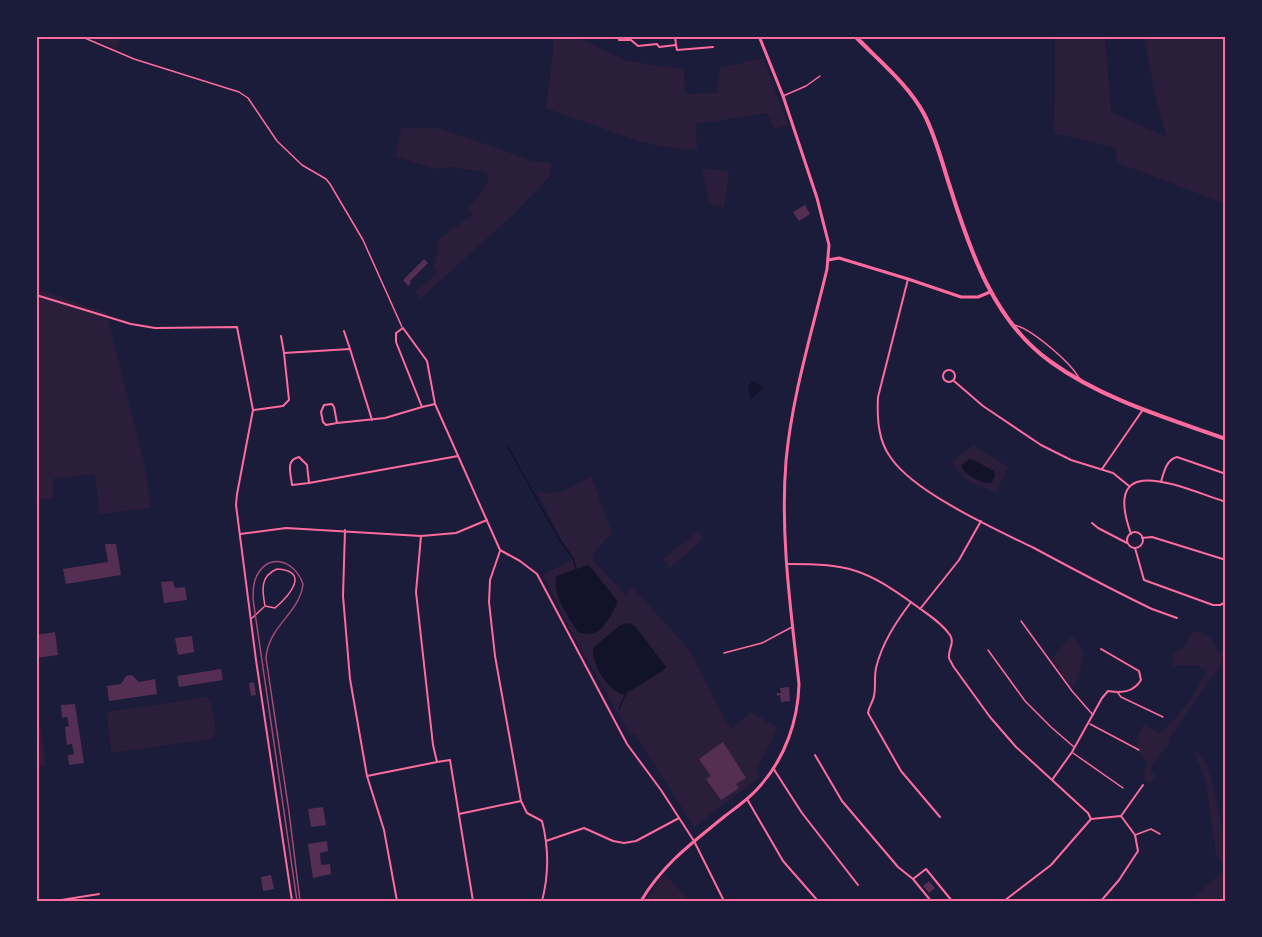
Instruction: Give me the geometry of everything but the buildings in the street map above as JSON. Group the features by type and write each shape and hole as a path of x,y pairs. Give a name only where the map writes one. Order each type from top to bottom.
{"main road":[{"path":"855,36 908,92 923,112 933,132 955,204 990,292 1013,325 1044,357 1079,379 1144,408 1226,439"}],"street":[{"path":"619,36 619,40 631,40 638,46 676,45"},
{"path":"675,36 676,50 713,47"},
{"path":"641,901 661,871 760,786 786,746 795,722 799,701 785,518 786,458 793,414 828,260 829,245 817,198 783,96 759,36"},
{"path":"828,260 839,258 961,297 978,297 990,292"},
{"path":"908,279 878,397 877,416 882,440 891,458 908,476 981,521 1144,605 1177,618"},
{"path":"36,295 131,324 155,328 237,327 253,410 237,494 240,534 292,901"},
{"path":"422,407 396,342 396,333 403,328 427,361 435,404 500,550 537,574 627,744 694,842 724,901"},
{"path":"344,332 372,420"},
{"path":"253,410 283,406 289,400 281,336"},
{"path":"284,353 350,349"},
{"path":"953,371 956,377 954,381 944,380 945,372 953,371"},
{"path":"954,381 983,406 1041,445 1120,477 1129,486"},
{"path":"337,423 332,404 324,405 321,412 326,425 398,416 435,404"},
{"path":"1101,470 1144,408"},
{"path":"309,483 307,465 300,457 291,461 292,485 309,483 458,456"},
{"path":"1161,482 1166,466 1172,458 1177,457 1226,474"},
{"path":"1127,543 1131,534 1123,502 1129,486 1143,479 1161,482 1226,502"},
{"path":"240,534 286,528 421,536 456,533 487,520"},
{"path":"920,609 959,560 981,521"},
{"path":"1092,523 1135,548 1144,580 1213,605 1226,602"},
{"path":"345,530 343,596 350,679 367,776 384,830 397,901"},
{"path":"1131,534 1138,533 1142,538 1142,543 1135,548"},
{"path":"421,536 416,592 433,745 438,762"},
{"path":"1142,538 1152,537 1226,560"},
{"path":"500,550 490,580 489,602 495,656 521,801 527,813 542,821 546,841 548,868 542,901"},
{"path":"788,564 823,564 851,568 874,577 901,593 938,622 951,636 949,658 953,666 990,717 1016,747 1088,813 1090,819"},
{"path":"911,602 894,626 882,649 875,669 874,698 869,705 868,713 901,771 940,817"},
{"path":"1052,780 1075,748 1108,691 1118,693 1131,691 1141,680 1139,671 1101,650"},
{"path":"815,756 842,801 898,867 913,879 932,901"},
{"path":"367,776 450,760 473,901"},
{"path":"773,768 802,813 858,885"},
{"path":"1004,901 1051,865 1090,819 1121,816 1143,784"},
{"path":"747,799 783,861 818,901"},
{"path":"459,814 521,801"},
{"path":"1101,901 1119,880 1138,851 1135,835 1121,816"},
{"path":"546,841 584,828 613,841 636,841 679,818"},
{"path":"913,879 926,869 952,901"},
{"path":"55,901 99,894"}],"lane":[{"path":"80,36 155,67 230,88 248,99 278,141 302,165 326,179 330,184 363,240 403,328"},
{"path":"783,96 806,86 820,76"},
{"path":"1013,325 1022,327 1032,334 1074,369 1079,379"},
{"path":"277,568 291,573 295,580 295,587 290,594 275,608 265,606 262,587 264,577 277,568"},
{"path":"251,619 265,606"},
{"path":"1021,621 1072,692 1093,716"},
{"path":"723,653 762,643 792,626"},
{"path":"988,650 1025,701 1075,748"},
{"path":"1118,693 1121,697 1163,717"},
{"path":"1089,723 1139,750"},
{"path":"1072,752 1123,788"},
{"path":"1135,835 1152,829 1160,834"}],"shaded area":[{"path":"85,36 121,36 118,49"},
{"path":"553,36 574,36 625,60 663,67 684,68 685,94 717,93 720,68 763,58 788,125 774,129 767,113 696,124 697,150 664,147 638,141 546,108"},
{"path":"1055,36 1105,36 1111,112 1167,137 1156,99 1144,36 1226,36 1226,204 1118,163 1115,148 1054,133"},
{"path":"401,128 439,128 533,161 551,163 550,176 515,213 420,299 415,292 437,273 434,265 439,248 437,245 441,237 473,215 468,209 488,183 487,172 449,167 435,169 396,157"},
{"path":"702,168 729,171 724,208 710,204"},
{"path":"36,288 106,313 145,469 151,508 99,514 95,474 53,479 53,498 36,500"},
{"path":"752,381 764,387 751,399 748,387"},
{"path":"973,445 1008,467 996,493 966,480 952,462"},
{"path":"969,459 994,471 995,476 991,483 978,480 966,473 961,466"},
{"path":"591,476 612,533 594,552 592,559 625,595 632,586 690,651 725,720 732,729 751,712 778,728 756,770 760,777 694,827 636,735 630,734 572,633 543,574 572,560 537,492 559,491 572,487"},
{"path":"699,530 703,539 670,568 663,559"},
{"path":"589,565 618,602 598,631 586,634 578,632 565,612 557,591 556,576"},
{"path":"630,623 636,627 666,667 663,671 621,694 610,686 597,668 593,648 620,625"},
{"path":"1199,631 1212,640 1219,654 1226,645 1226,657 1170,737 1168,747 1151,768 1155,777 1150,783 1144,781 1143,772 1148,763 1137,746 1143,725 1160,733 1187,705 1207,671 1196,665 1172,666 1174,651 1184,647 1191,633"},
{"path":"1072,635 1084,653 1078,679 1072,688 1051,660"},
{"path":"206,697 210,700 216,731 212,739 111,753 107,712"},
{"path":"39,719 46,765 36,766 36,720"},
{"path":"1194,751 1204,760 1212,781 1222,827 1226,865 1216,855 1206,782"},
{"path":"1226,868 1226,901 1190,901"},
{"path":"664,874 690,901 646,901"}],"waterway":[{"path":"508,447 559,539 573,558 576,569"},
{"path":"619,709 626,693"}],"tram line":[{"path":"297,901 253,599 254,582 265,565 272,562 279,562 293,568 303,584 296,603 272,637 266,658 300,901"}]}
